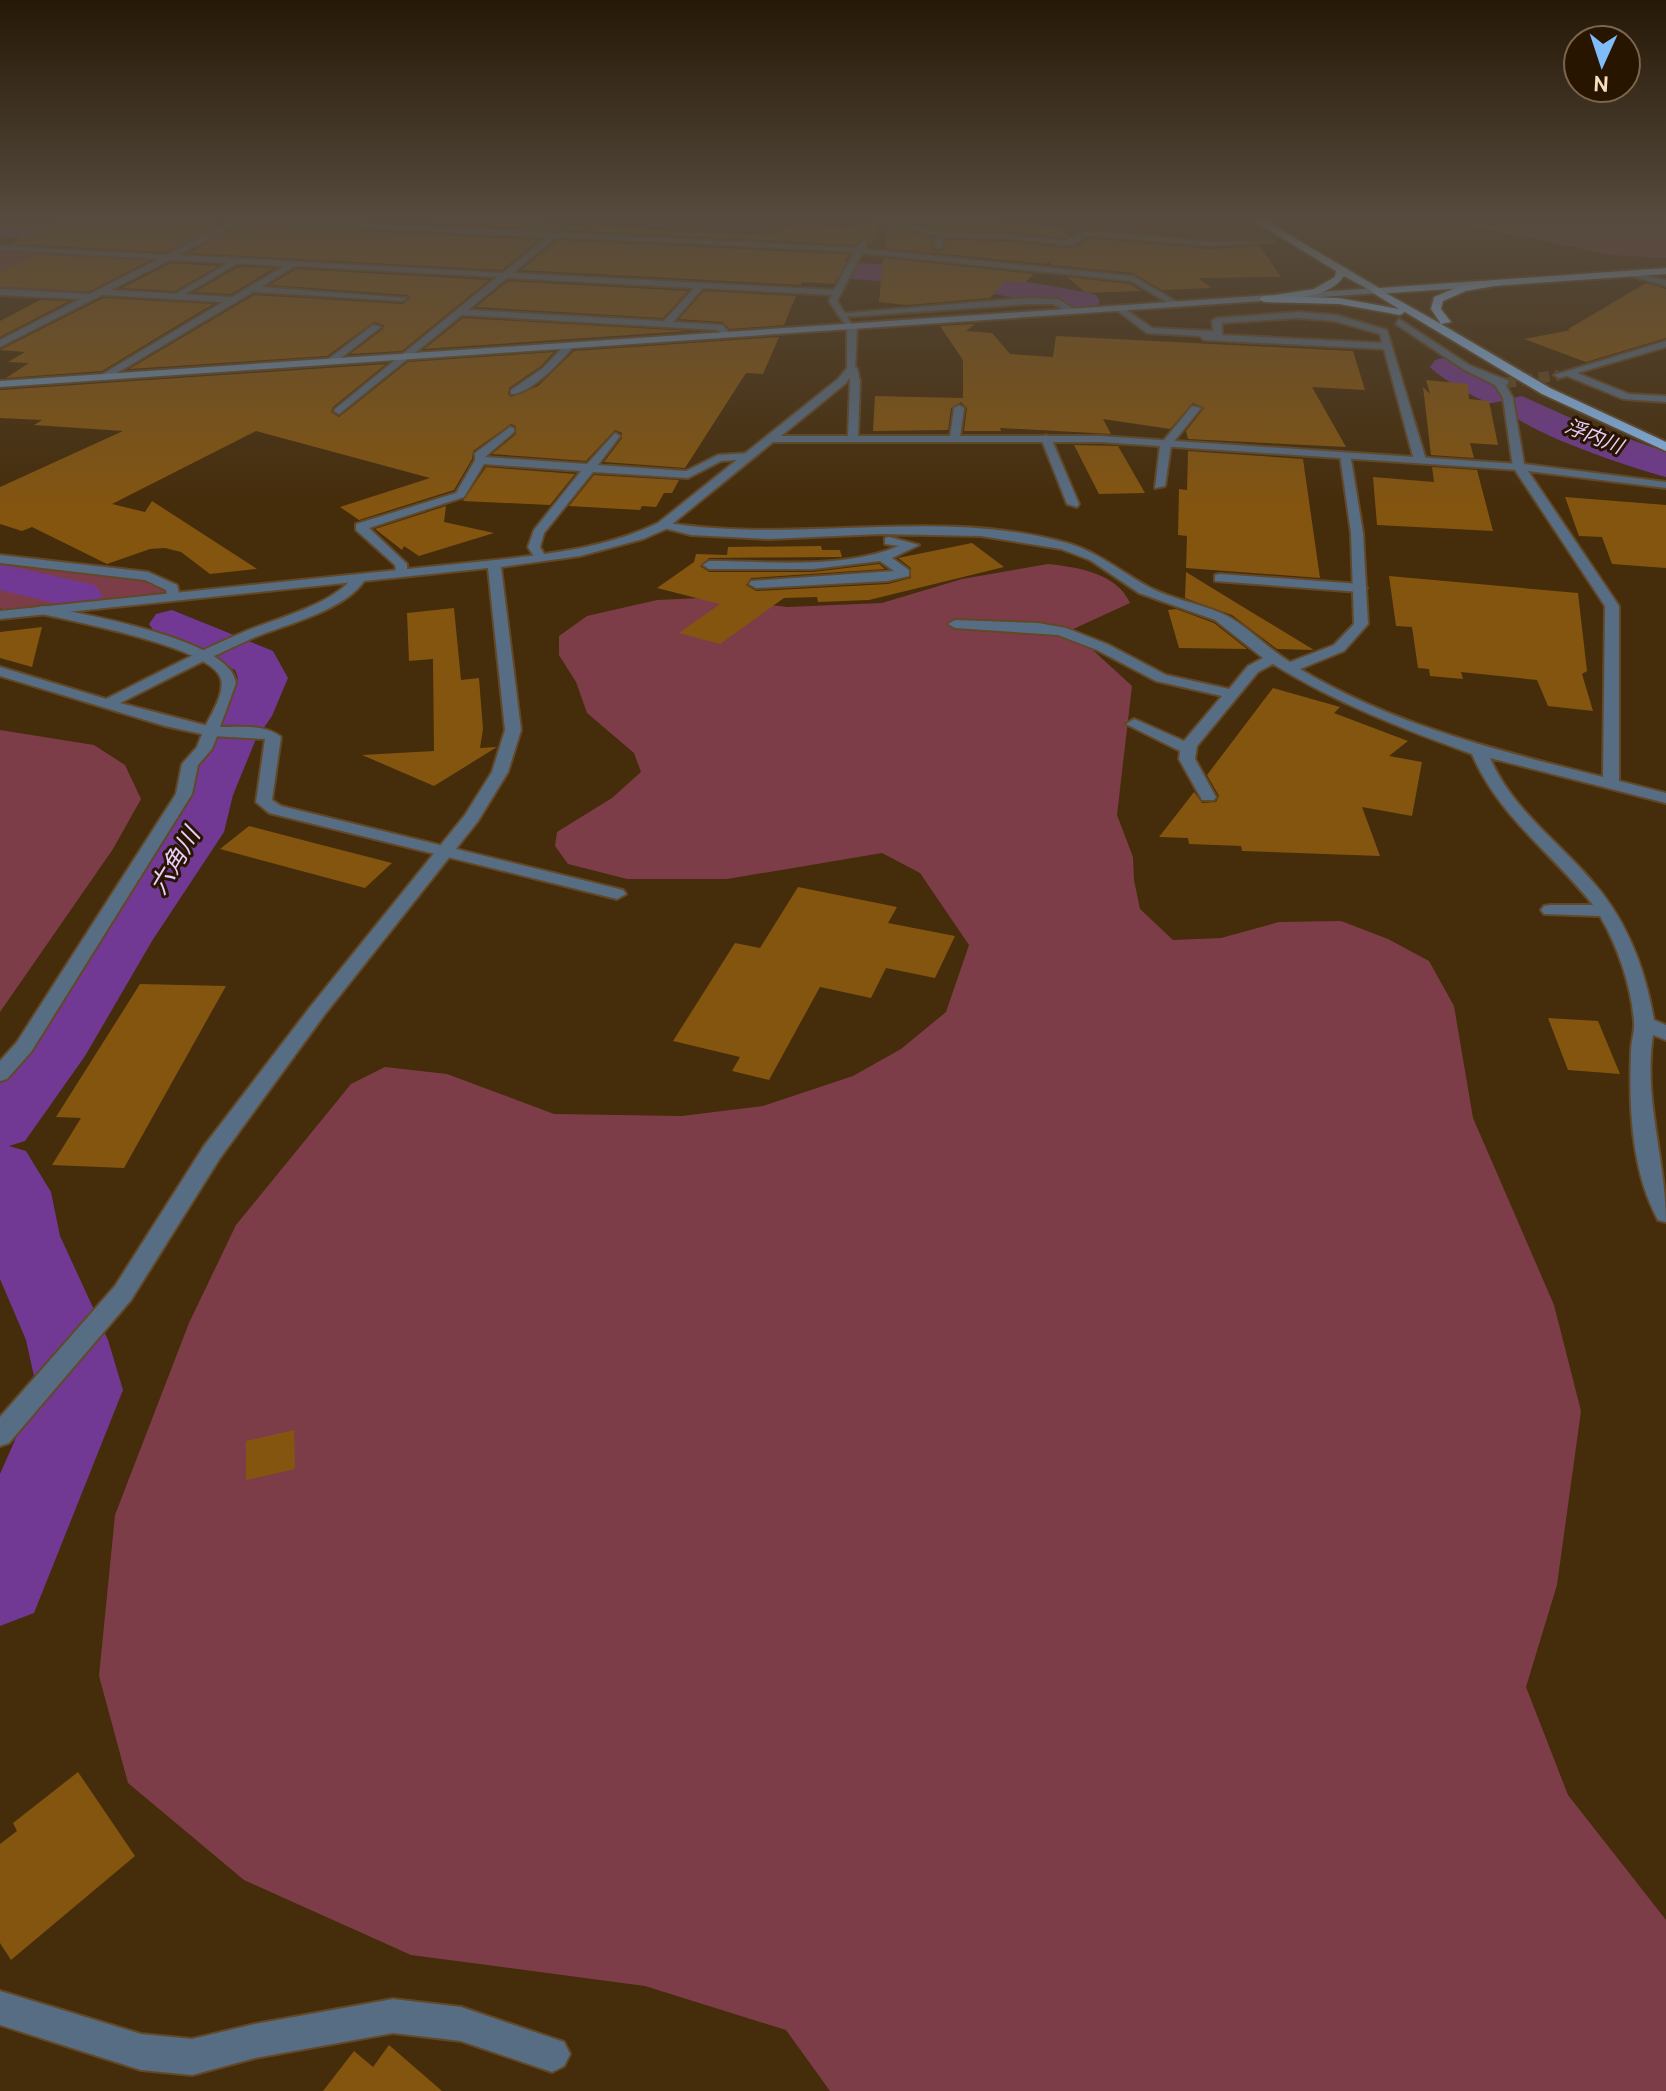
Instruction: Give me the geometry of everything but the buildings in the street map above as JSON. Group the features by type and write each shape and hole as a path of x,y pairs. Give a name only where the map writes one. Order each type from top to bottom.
{"highway":[{"path":"1407,315 1439,322 1560,387 1652,425"},
{"path":"1426,315 1585,411 1666,447"},
{"path":"1437,315 1439,322"}],"main road":[{"path":"0,384 1038,315"}],"street":[{"path":"0,344 57,315"},
{"path":"105,377 208,315"},
{"path":"339,411 455,315"},
{"path":"503,315 720,327 729,335"},
{"path":"666,324 674,315"},
{"path":"842,315 852,328 855,381 853,437"},
{"path":"1113,315 1137,334 1388,346"},
{"path":"1128,315 1150,331 1218,334 1217,321 1298,315 1336,318 1384,332 1420,460"},
{"path":"1399,322 1466,367 1502,383 1508,398 1519,467 1612,606 1611,784"},
{"path":"330,362 376,327"},
{"path":"1665,345 1564,374 1627,397 1666,399"},
{"path":"515,392 546,370 569,346"},
{"path":"3,612 359,578 540,557 611,545 662,526 774,439 831,391 852,368"},
{"path":"955,437 959,408"},
{"path":"1159,486 1166,445 1196,408"},
{"path":"402,573 401,564 360,527 460,495 481,460 479,455 510,430"},
{"path":"540,557 534,547 538,533 615,436"},
{"path":"774,439 1046,438 1519,467 1666,485"},
{"path":"1046,438 1073,504"},
{"path":"1290,667 1327,656 1354,637 1361,624 1357,533 1346,455"},
{"path":"481,460 688,475 718,458 750,456"},
{"path":"662,526 691,531 913,545 883,557 849,563 709,565"},
{"path":"769,535 881,530 981,532 1064,546 1094,557 1144,590 1220,617 1273,658 1314,683 1393,720 1479,751 1666,798"},
{"path":"756,584 887,577 904,573 883,557"},
{"path":"0,559 148,576 172,588 173,597"},
{"path":"0,1435 123,1293 212,1152 318,1010 447,851 491,790 508,752 513,730 494,563"},
{"path":"108,703 204,655 299,617 354,587 359,578"},
{"path":"1220,578 1360,588"},
{"path":"0,1074 32,1034 184,794 190,764 219,731 227,687 228,676 204,655 156,636 43,610"},
{"path":"955,624 1038,627 1061,631 1102,647 1161,678 1233,694"},
{"path":"1208,797 1187,759 1188,749 1253,669 1273,658"},
{"path":"0,671 170,723 219,731 259,732 273,737 264,802 275,810 617,894"},
{"path":"1134,724 1188,749"},
{"path":"1479,751 1493,785 1579,874 1606,911 1626,954 1645,1024 1641,1047 1650,1175 1666,1214"},
{"path":"1550,910 1606,911"},
{"path":"1645,1024 1666,1033"},
{"path":"0,2008 141,2052 192,2057 255,2041 393,2016 461,2024 552,2054"}],"shaded area":[{"path":"0,559 158,579 173,597 8,614 0,608"},
{"path":"1048,564 1071,567 1106,578 1124,593 1130,603 1071,630 1132,686 1117,815 1133,857 1140,909 1173,940 1221,938 1279,922 1341,921 1388,939 1429,961 1454,1006 1473,1118 1554,1305 1581,1411 1557,1585 1526,1687 1568,1795 1666,1920 1666,2091 830,2091 786,2030 645,1986 411,1955 244,1880 128,1783 99,1676 115,1515 189,1323 236,1225 351,1084 385,1067 447,1074 554,1114 682,1116 763,1106 853,1076 901,1049 946,1012 969,945 920,873 882,853 727,879 627,879 568,864 555,846 557,832 612,798 641,772 634,753 587,713 576,682 559,655 559,636 587,616 657,600 702,598 788,607 882,603 962,579"},
{"path":"0,730 94,745 125,765 141,799 113,849 0,1012"}],"waterway":[{"name":"浮内川","path":"1447,367 1480,383 1492,393"},
{"name":"浮内川","path":"1522,407 1560,427 1666,465"},
{"name":"六角川","path":"0,577 79,595"},
{"name":"六角川","path":"0,1123 61,1040 121,941 195,832 205,795 230,737 246,716 263,678 256,661 172,624"},
{"name":"六角川","path":"0,1170 13,1192 21,1236 67,1340 80,1390 0,1581"}],"tunnel":[{"path":"1505,383 1559,375"}]}
